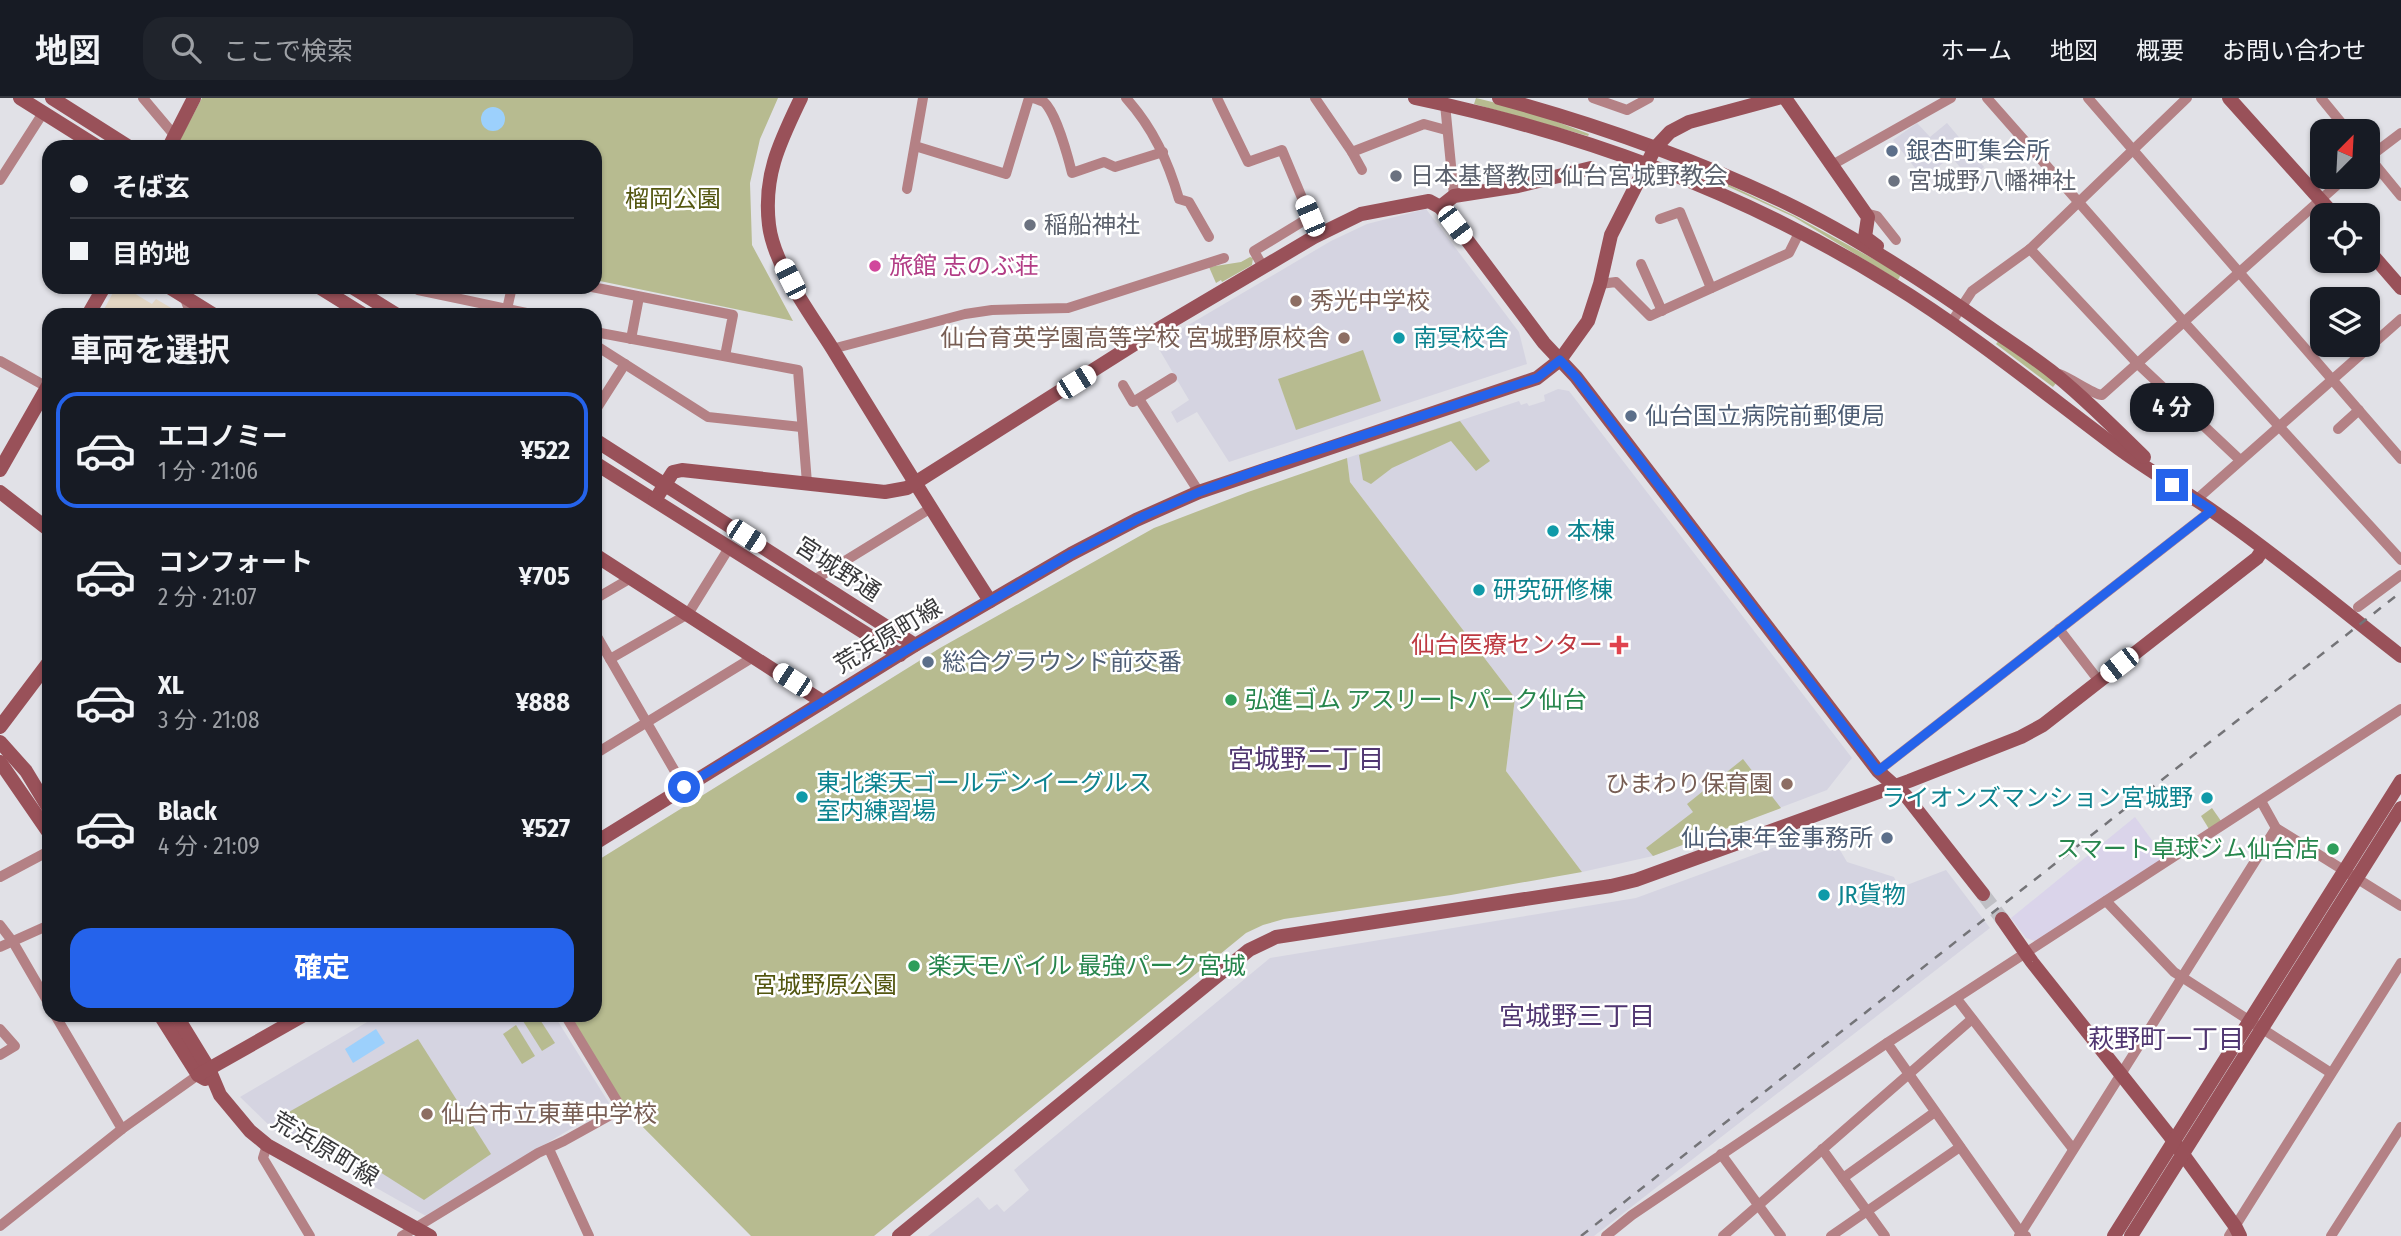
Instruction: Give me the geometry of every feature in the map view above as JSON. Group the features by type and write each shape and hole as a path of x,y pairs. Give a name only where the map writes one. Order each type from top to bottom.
{"street":[{"path":"20,98 87,140"},
{"path":"52,98 118,140"},
{"path":"143,98 171,140"},
{"path":"173,140 194,98"},
{"path":"801,98 773,160 767,199 769,228 774,248 832,349 990,601"},
{"path":"907,189 923,98"},
{"path":"915,146 1006,174 1034,98 1043,102 1050,112 1066,149 1072,173 1104,162 1115,167 1163,152"},
{"path":"1126,98 1147,124 1163,152 1179,198 1189,202 1209,237"},
{"path":"1217,98 1248,162 1282,150 1310,216 1254,251 1263,267"},
{"path":"1315,98 1362,170"},
{"path":"1415,98 1528,125 1647,165 1714,191 1800,231 1890,282 1951,323 2118,448 2212,510 2401,656"},
{"path":"1499,98 1655,148 1783,202 1905,271 2053,372 2089,403 2172,485"},
{"path":"1593,98 1627,110 1649,98"},
{"path":"1655,148 1670,132 1689,122 1759,100 1779,98"},
{"path":"1785,98 1868,217 1865,237 1890,254 1905,271"},
{"path":"1832,164 1951,98"},
{"path":"1987,98 2078,204 2401,561"},
{"path":"2088,98 2401,459"},
{"path":"1951,323 1972,291 2030,249 2187,98"},
{"path":"2229,98 2322,203"},
{"path":"2321,98 2338,119"},
{"path":"1445,104 1454,196"},
{"path":"0,180 43,113"},
{"path":"1352,152 1424,124 1447,130"},
{"path":"2380,148 2401,133"},
{"name":"荒浜原町線","path":"602,839 915,645 1136,520 1199,492 1537,378 1560,360 1588,321 1611,235 1655,148"},
{"path":"1440,207 1454,196 1518,186 1591,169"},
{"path":"2380,171 2401,196"},
{"path":"2053,372 2074,379 2096,395 2102,395 2332,189"},
{"path":"655,500 673,472 681,470 885,492 916,484 1155,331 1314,237 1361,214 1429,201 1440,207 1544,343 1576,377 1878,771 1906,796 1983,894"},
{"path":"1783,202 1815,211 1850,230 1857,228 1865,213"},
{"path":"1660,219 1680,212 1711,288"},
{"path":"1865,213 1877,216 1896,240"},
{"path":"1600,284 1616,282 1650,316 1789,253 1800,231"},
{"path":"2030,249 2138,364 2240,460"},
{"path":"832,349 965,314 992,310 1068,308 1224,258"},
{"path":"1641,264 1662,311"},
{"path":"2380,264 2401,288"},
{"path":"602,289 733,315 725,356"},
{"path":"181,294 203,308"},
{"path":"330,294 352,308"},
{"path":"360,294 377,308"},
{"path":"437,294 502,308"},
{"path":"184,296 188,308"},
{"path":"631,339 639,296"},
{"path":"2196,500 2401,319"},
{"path":"602,333 799,370 807,483"},
{"path":"602,349 708,417 802,427"},
{"path":"0,360 42,382"},
{"path":"602,400 625,364"},
{"path":"1123,386 1133,402 1172,377"},
{"path":"0,470 42,396"},
{"path":"1139,399 1199,492"},
{"path":"2338,429 2359,411"},
{"name":"宮城野通","path":"602,444 915,645"},
{"name":"宮城野通","path":"602,467 900,654"},
{"path":"0,492 42,525"},
{"path":"814,580 931,508"},
{"path":"1878,771 2212,510"},
{"path":"610,659 688,614 729,548"},
{"path":"899,1236 1249,950 1261,943 1276,937 1636,880 1895,787 2021,737 2043,725 2257,558 2263,549"},
{"path":"602,559 823,702"},
{"path":"2358,607 2401,575"},
{"path":"602,595 631,578"},
{"path":"2059,629 2099,681"},
{"path":"602,645 684,787"},
{"path":"602,750 755,656"},
{"path":"0,727 42,671"},
{"path":"1606,1236 1632,1215 1887,1043 2401,709"},
{"path":"0,742 26,771 42,797"},
{"path":"0,762 42,821"},
{"path":"2351,875 2401,781"},
{"path":"2261,802 2276,828 2401,906"},
{"path":"2114,1236 2178,1147 2351,875 2401,808"},
{"path":"1887,1043 2022,1235 2073,1149 2276,828"},
{"path":"0,877 42,855"},
{"path":"2106,901 2182,978 2331,1073"},
{"path":"2002,919 2178,1147 2235,1233 2401,963"},
{"path":"0,925 42,992"},
{"path":"0,947 42,928"},
{"path":"1957,999 2073,1149"},
{"path":"1723,1236 1972,1019"},
{"path":"59,1022 122,1129"},
{"name":"荒浜原町線","path":"171,1022 238,1118 267,1145 429,1236"},
{"path":"0,1226 122,1129 293,1022"},
{"path":"402,1236 549,1149 616,1113 619,1107 569,1022"},
{"path":"0,1028 15,1046 0,1055"},
{"path":"1843,1178 1935,1112"},
{"path":"2331,1236 2401,1127"},
{"path":"267,1145 263,1158 310,1236"},
{"path":"1830,1236 1959,1147"},
{"path":"2131,1236 2178,1147"},
{"path":"549,1149 589,1236"},
{"path":"1822,1149 1885,1236"},
{"path":"1721,1154 1781,1236"}],"shaded area":[{"path":"1917,123 1930,137 1947,123 1984,167 1970,179 1954,160 1947,160 1923,178 1893,140"},
{"name":"仙台育英学園高等学校 宮城野原校舎","path":"1426,209 1519,332 1527,364 1229,462 1197,412 1177,423 1171,412 1189,400 1156,344 1331,241 1367,224"},
{"path":"112,294 136,294 152,304 156,299 171,308 105,308"},
{"name":"仙台医療センター","path":"1558,389 1569,391 1852,758 1827,790 1653,856 1582,872 1506,771 1515,698 1350,482 1347,458 1519,401 1521,405 1527,403 1529,406 1545,401 1544,395"},
{"path":"2135,817 2165,858 2035,941 2026,938 2011,918"},
{"path":"1827,828 1847,862 1894,877 1899,888 1946,870 1990,928 1594,1236 928,1236 978,1197 989,1210 997,1204 1004,1212 1029,1190 1014,1170 1270,958 1636,898"},
{"name":"仙台市立東華中学校","path":"367,1022 558,1022 609,1103 607,1107 426,1216 274,1130 240,1097"}],"green space":[{"name":"榴岡公園","path":"202,98 778,98 760,139 750,183 752,245 793,321 602,281 602,140 180,140"},
{"path":"1476,98 1529,111 1589,134 1588,136 1474,104"},
{"path":"1706,174 1795,216 1901,274 1898,280 1794,217 1705,176"},
{"path":"1253,258 1252,265 1216,283 1209,267 1241,262"},
{"path":"2000,339 2057,382 2053,387 1996,344"},
{"path":"1363,350 1381,401 1296,430 1278,379"},
{"path":"1460,421 1490,461 1476,471 1451,441 1392,468 1371,484 1363,480 1359,455"},
{"name":"宮城野原公園","path":"1347,458 1350,482 1515,698 1506,771 1582,872 1451,895 1284,919 1263,925 1246,933 874,1236 751,1236 627,1111 573,1022 602,1022 602,858 940,648 1154,528"},
{"path":"1743,759 1781,808 1653,856 1646,848 1693,812 1687,804"},
{"path":"2212,808 2221,821 2209,829 2201,816"},
{"path":"524,1022 542,1022 555,1043 542,1051"},
{"path":"516,1025 535,1056 522,1064 503,1034"},
{"path":"418,1039 491,1154 424,1200 287,1113"}],"water":[{"path":"493,107 504,114 505,119 498,130 493,131 482,124 481,119 488,108"},
{"path":"376,1029 385,1043 353,1063 345,1049"}],"tunnel":[{"path":"1983,894 2002,919"}],"railway":[{"path":"1581,1236 2401,592"}],"place":[{"name":"銀杏町集会所","path":"1892,151"},
{"name":"日本基督教団 仙台宮城野教会","path":"1396,176"},
{"name":"宮城野八幡神社","path":"1894,181"},
{"name":"稲船神社","path":"1030,225"},
{"name":"旅館 志のぶ荘","path":"875,266"},
{"name":"秀光中学校","path":"1296,301"},
{"name":"仙台育英学園高等学校 宮城野原校舎","path":"1344,338"},
{"name":"南冥校舎","path":"1399,338"},
{"name":"仙台国立病院前郵便局","path":"1631,416"},
{"name":"本棟","path":"1553,531"},
{"name":"研究研修棟","path":"1479,590"},
{"name":"仙台医療センター","path":"1619,645"},
{"name":"総合グラウンド前交番","path":"928,662"},
{"name":"弘進ゴム アスリートパーク仙台","path":"1231,700"},
{"name":"ひまわり保育園","path":"1787,784"},
{"name":"東北楽天ゴールデンイーグルス 室内練習場","path":"802,797"},
{"name":"ライオンズマンション宮城野","path":"2207,798"},
{"name":"仙台東年金事務所","path":"1887,838"},
{"name":"スマート卓球ジム仙台店","path":"2333,849"},
{"name":"JR貨物","path":"1824,895"},
{"name":"楽天モバイル 最強パーク宮城","path":"914,966"},
{"name":"仙台市立東華中学校","path":"427,1114"}],"district":[{"name":"宮城野二丁目","path":"1306,759"},
{"name":"宮城野三丁目","path":"1577,1016"},
{"name":"萩野町一丁目","path":"2166,1039"}],"route":[{"path":"684,787 915,645 1071,554 1144,516 1267,467 1537,378 1560,360 1576,377 1878,771 2212,510 2172,485"}]}
